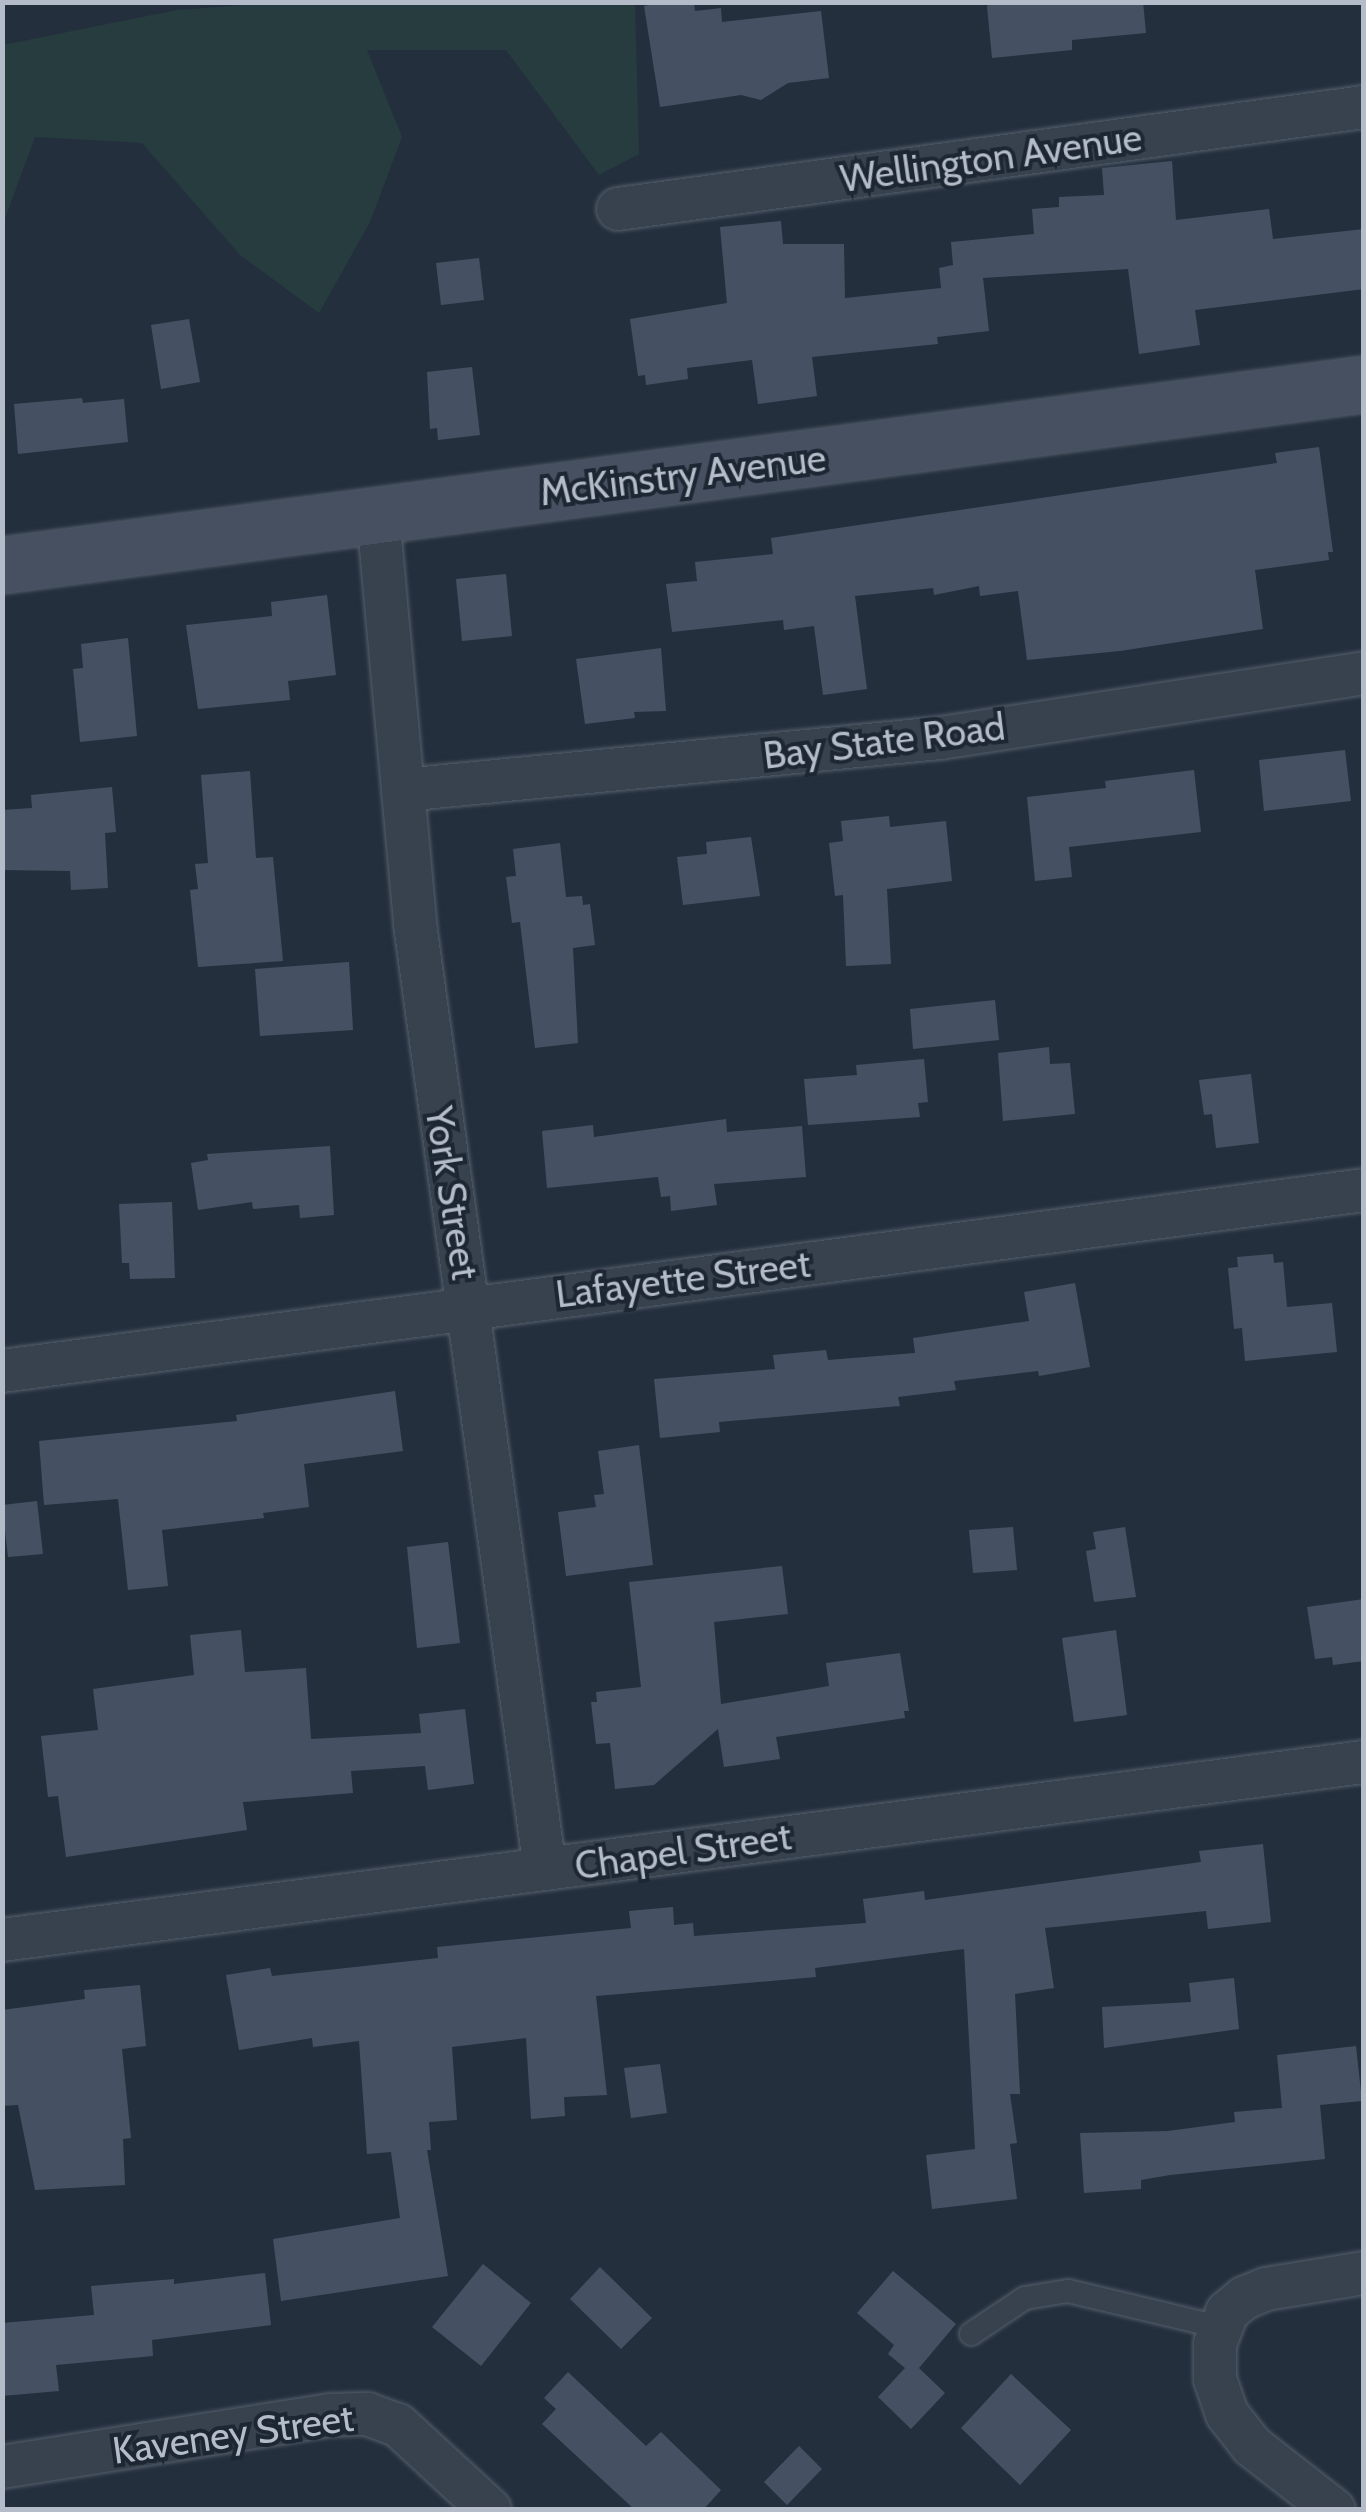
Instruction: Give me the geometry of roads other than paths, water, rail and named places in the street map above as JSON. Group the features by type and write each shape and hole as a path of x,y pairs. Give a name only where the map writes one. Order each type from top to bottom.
{"street":[{"name":"Wellington Avenue","path":"618,209 1364,107"},
{"name":"McKinstry Avenue","path":"2,565 1364,384"},
{"name":"York Street","path":"378,515 432,1061 545,1869"},
{"name":"Bay State Road","path":"403,790 940,738 1364,673"},
{"name":"Lafayette Street","path":"2,1371 1364,1190"},
{"name":"Chapel Street","path":"2,1940 1364,1762"},
{"path":"1334,2510 1252,2446 1227,2414 1213,2361 1227,2312 1266,2288 1364,2273"},
{"name":"Kaveney Street","path":"2,2468 332,2415 367,2414 398,2425 490,2510"}],"lane":[{"path":"971,2334 1024,2298 1068,2292 1220,2327"}]}
